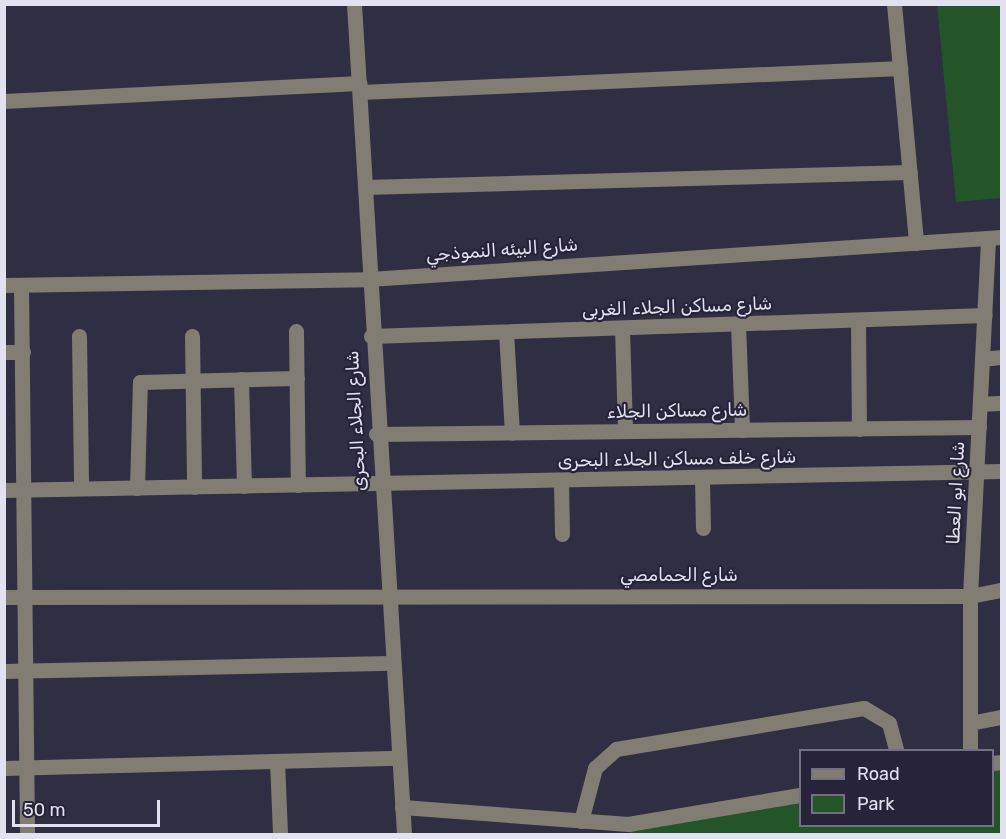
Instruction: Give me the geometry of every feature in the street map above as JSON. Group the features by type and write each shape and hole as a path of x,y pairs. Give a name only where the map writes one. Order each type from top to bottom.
{"street":[{"name":"شارع الجلاء البحرى","path":"354,4 376,434 404,834"},
{"path":"894,4 916,243"},
{"path":"4,101 900,68"},
{"path":"365,188 910,172"},
{"name":"شارع البيئه النموذجي","path":"4,285 369,279 995,238"},
{"name":"شارع ابو العطا","path":"970,749 970,596 985,308 995,238"},
{"path":"21,285 26,489 27,834"},
{"name":"شارع مساكن الجلاء الغربى","path":"371,336 858,320 985,308 1002,299"},
{"path":"858,320 858,429"},
{"path":"738,324 742,430"},
{"path":"622,328 626,431"},
{"path":"296,331 298,485"},
{"path":"506,332 512,432"},
{"path":"79,336 81,488"},
{"path":"192,336 194,487"},
{"path":"4,352 23,352"},
{"path":"982,359 1002,357"},
{"path":"137,488 136,386 143,381 297,378"},
{"path":"241,379 244,486"},
{"path":"980,404 1002,403"},
{"name":"شارع مساكن الجلاء","path":"376,434 979,427"},
{"name":"شارع خلف مساكن الجلاء البحرى","path":"4,490 976,474 1002,471"},
{"path":"702,478 703,528"},
{"path":"561,481 562,534"},
{"name":"شارع الحمامصي","path":"4,597 388,592 970,596 1002,590"},
{"path":"4,671 392,663"},
{"path":"581,820 595,768 616,749 864,708 890,723 896,749"},
{"path":"970,723 1002,717"},
{"path":"4,768 399,758"},
{"path":"277,761 280,834"},
{"path":"402,807 581,820 628,829 799,795"}],"green space":[{"path":"937,5 1001,5 1001,198 956,202"},
{"path":"1001,761 1001,834 629,834 628,824 799,795 799,827 994,827 994,762"}]}
